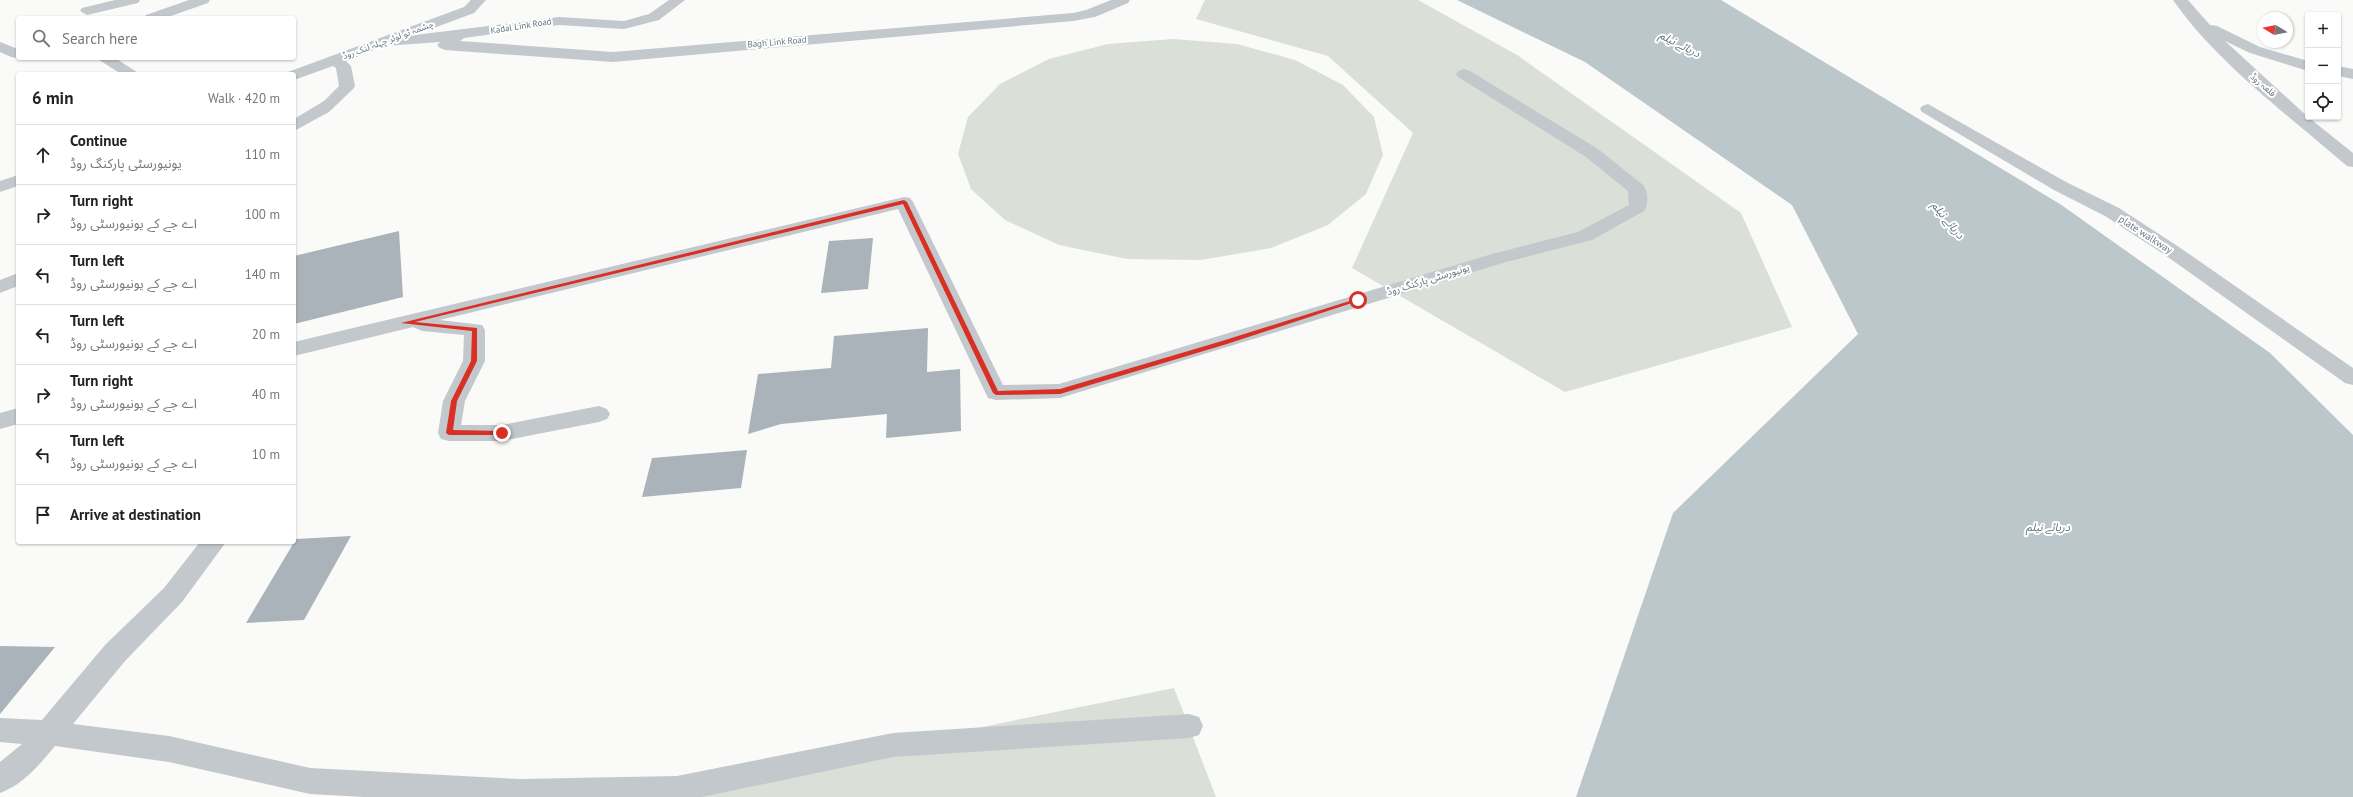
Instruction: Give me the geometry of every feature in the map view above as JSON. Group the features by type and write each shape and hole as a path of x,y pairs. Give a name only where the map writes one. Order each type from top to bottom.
{"street":[{"path":"87,11 133,0"},
{"path":"157,16 203,0"},
{"name":"چشمہ ٹو لوئر چہلہ لنک روڈ","path":"296,74 469,10 479,0"},
{"name":"Kadal Link Road","path":"381,42 459,35 559,21 624,25 654,17 678,0"},
{"name":"Bagh Link Road","path":"459,35 445,45 613,57 1073,17 1090,14 1124,0"},
{"name":"قلعہ روڈ","path":"2180,0 2197,22 2239,64 2353,162"},
{"path":"2197,22 2255,50 2305,65"},
{"path":"0,47 16,53"},
{"path":"0,59 16,55"},
{"path":"108,60 128,72"},
{"path":"296,125 323,110 340,96 347,86 343,66 335,60"},
{"path":"2341,72 2353,74"},
{"name":"یونیورسٹی پارکنگ روڈ","path":"404,323 904,202 996,393 1060,392 1499,258 1585,236 1638,207 1637,189 1592,153 1464,74"},
{"name":"plate walkway","path":"1928,109 2060,186 2112,212 2172,251 2353,378"},
{"path":"0,187 16,181"},
{"path":"0,287 16,279"},
{"path":"296,350 404,323 475,330 474,361 454,401 449,433 502,433 598,414"},
{"path":"0,420 16,416"},
{"path":"0,780 28,758 115,653 173,595 212,544"},
{"path":"0,730 50,733 169,749 310,781 519,792 677,789 893,745 1189,726"}],"shaded area":[{"path":"1205,0 1418,0 1517,55 1741,213 1792,327 1565,392 1352,268 1413,133 1328,56 1196,19"},
{"path":"1173,39 1237,44 1295,60 1343,85 1374,117 1383,155 1366,194 1328,225 1271,248 1201,260 1127,259 1059,245 1005,220 971,189 958,154 968,117 1000,84 1049,59 1108,44"},
{"path":"1174,688 1216,797 663,797 677,789"}],"water":[{"name":"دریائے نیلم","path":"1457,0 1721,0 2060,204 2270,353 2353,435 2353,797 1576,797 1673,513 1858,334 1792,205 1585,62"}],"building":[{"path":"399,231 403,297 296,324 296,256"},
{"path":"873,238 868,289 821,293 829,241"},
{"path":"928,328 927,372 960,369 961,431 886,438 887,414 781,424 748,434 758,374 831,368 834,336"},
{"path":"747,450 741,488 642,497 652,458"},
{"path":"351,536 304,620 246,623 293,544 296,544 296,539"},
{"path":"0,646 55,647 0,714"}],"route":[{"path":"502,433 449,433 454,401 474,361 475,330 404,323 904,202 996,393 1060,392 1224,343 1358,300"}]}
